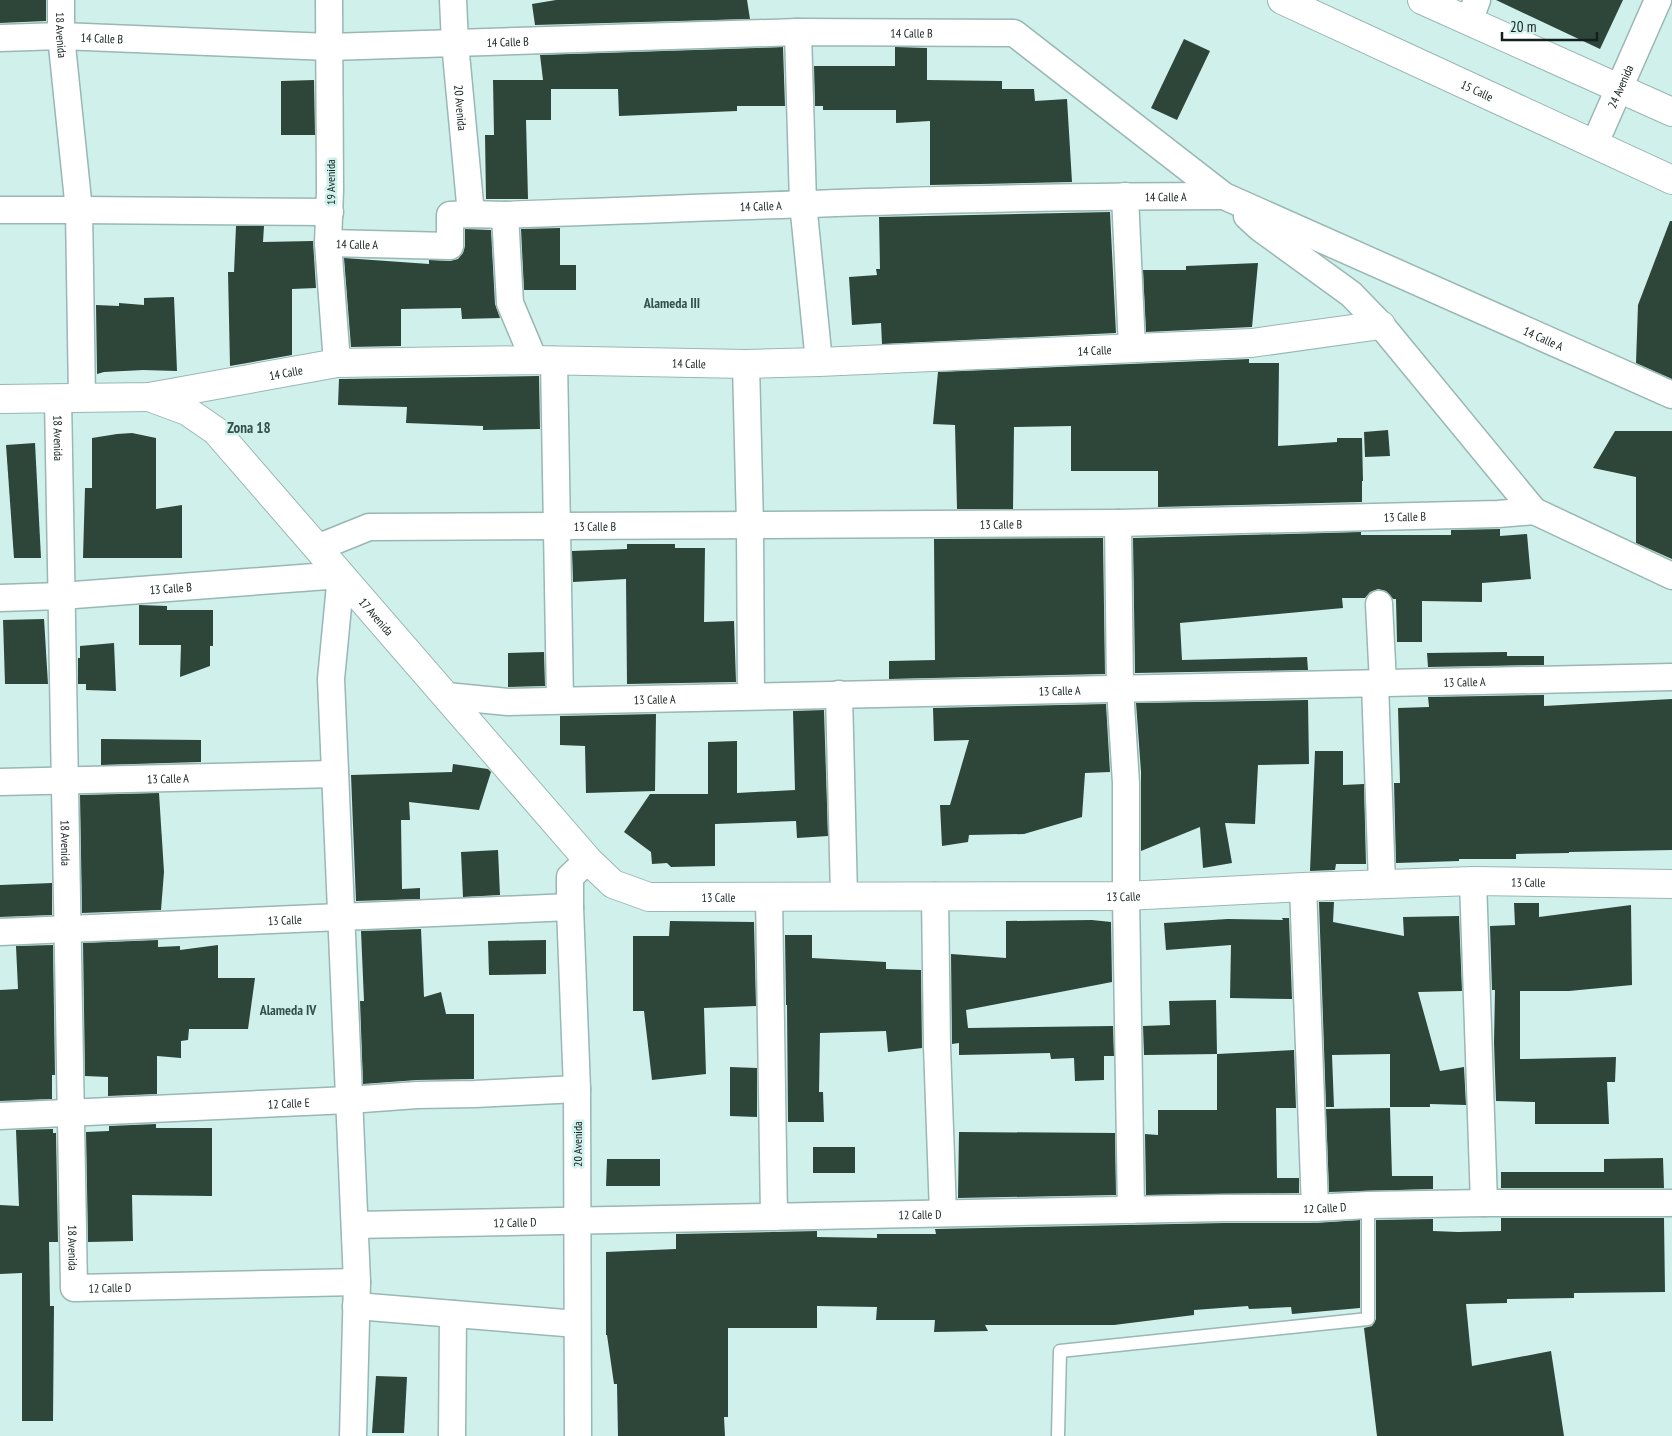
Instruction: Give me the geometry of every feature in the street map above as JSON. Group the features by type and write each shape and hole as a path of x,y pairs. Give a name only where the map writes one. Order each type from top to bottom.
{"street":[{"name":"18 Avenida","path":"61,0 61,36 79,210 61,596 74,1288"},
{"name":"19 Avenida","path":"329,0 330,212 328,243 337,363"},
{"name":"20 Avenida","path":"453,0 455,43 471,214"},
{"name":"15 Calle","path":"1282,0 1672,180"},
{"path":"1422,0 1473,11 1619,88 1672,112"},
{"name":"24 Avenida","path":"1595,143 1658,0"},
{"name":"14 Calle B","path":"0,38 61,36 330,47 798,32 1014,33"},
{"path":"798,32 803,203 819,362"},
{"name":"14 Calle A","path":"1014,33 1224,196 1672,395"},
{"path":"1125,196 1132,348"},
{"name":"14 Calle A","path":"328,243 450,246 450,215 505,215 803,203 1125,196 1224,196"},
{"path":"1224,196 1260,228 1351,294 1381,325 1534,511"},
{"path":"0,210 330,212"},
{"path":"505,215 510,303 544,360 556,526 560,700"},
{"name":"14 Calle","path":"0,400 149,397 337,363 544,360 746,364 819,362 1252,343 1381,325"},
{"path":"746,364 750,525 751,696"},
{"name":"17 Avenida","path":"149,397 187,411 216,431 588,860"},
{"name":"13 Calle B","path":"317,548 368,527 1118,523 1498,514 1534,511 1672,576"},
{"path":"1118,523 1120,689 1126,783 1126,896 1132,1210"},
{"path":"341,575 331,679 357,1294 352,1436"},
{"name":"13 Calle B","path":"0,598 61,596 341,575"},
{"path":"1379,604 1382,884"},
{"name":"13 Calle A","path":"446,696 508,702 1672,677"},
{"path":"839,694 844,896"},
{"name":"13 Calle A","path":"0,782 335,774"},
{"name":"20 Avenida","path":"578,1436 578,1089 570,877 588,860"},
{"name":"13 Calle","path":"588,860 613,884 649,897 1126,896 1473,881 1672,884"},
{"path":"1473,881 1484,1203"},
{"path":"1304,887 1315,1208"},
{"path":"935,896 937,1046 943,1213"},
{"path":"770,897 774,1217"},
{"name":"13 Calle","path":"0,932 570,907"},
{"name":"12 Calle E","path":"0,1116 349,1100 417,1095 578,1089"},
{"name":"12 Calle D","path":"355,1225 1224,1208 1315,1208 1484,1203 1670,1203"},
{"name":"12 Calle D","path":"74,1288 357,1294 453,1314 578,1324"},
{"path":"452,1436 453,1314"}],"lane":[{"path":"1058,1436 1060,1351 1368,1319 1368,1205"}],"building":[{"path":"0,0 46,0 46,21 0,23"},
{"path":"556,0 747,0 750,19 535,25 532,4"},
{"path":"1496,0 1623,0 1600,49"},
{"path":"1184,39 1210,51 1177,120 1151,108"},
{"path":"783,47 785,106 737,106 737,111 619,116 618,89 551,89 551,120 526,120 528,199 486,199 485,135 494,135 493,80 543,80 540,55"},
{"path":"895,47 927,48 927,80 1002,81 1002,89 1034,89 1035,101 1067,99 1072,182 930,185 930,121 896,123 896,110 823,110 823,106 815,106 814,66 895,66"},
{"path":"314,80 315,135 281,135 281,81"},
{"path":"1110,212 1116,333 882,344 881,323 852,325 849,277 877,275 876,269 880,269 879,217"},
{"path":"1670,221 1672,221 1672,379 1636,363 1638,305"},
{"path":"236,226 264,226 263,242 313,241 316,288 292,289 292,355 230,366 228,272 234,272"},
{"path":"560,228 560,265 576,265 576,290 524,290 521,229"},
{"path":"465,229 491,230 495,304 500,318 462,319 461,308 401,309 401,346 351,347 344,258 429,264 429,260 450,261 458,259 463,253"},
{"path":"1258,263 1252,327 1146,332 1143,270 1186,270 1186,266"},
{"path":"174,297 177,371 143,370 97,374 96,305 119,306 119,303 144,305 144,298"},
{"path":"1249,359 1249,363 1279,363 1278,446 1337,442 1337,438 1362,438 1362,502 1158,507 1158,471 1071,471 1071,426 1014,427 1013,509 957,509 955,425 933,424 938,372"},
{"path":"539,376 540,429 483,430 483,426 406,423 407,407 338,405 339,379"},
{"path":"1388,430 1390,456 1365,457 1364,432"},
{"path":"1615,431 1672,431 1672,559 1636,543 1636,477 1593,468"},
{"path":"132,433 156,438 156,509 182,505 182,558 83,558 85,488 92,488 92,438"},
{"path":"35,443 41,558 14,558 6,445"},
{"path":"1500,529 1500,536 1527,534 1531,579 1482,583 1482,602 1422,601 1422,642 1397,642 1396,599 1393,599 1386,591 1378,589 1370,592 1365,598 1342,598 1343,608 1180,623 1182,660 1307,657 1308,670 1135,673 1133,538 1361,532 1361,535 1451,535 1451,530"},
{"path":"1103,538 1105,674 889,679 889,661 935,660 934,539"},
{"path":"627,544 675,544 675,548 705,548 704,622 734,621 736,682 627,684 626,579 573,582 572,551 627,549"},
{"path":"139,605 167,606 167,610 213,610 213,646 210,646 210,666 180,677 181,645 139,645"},
{"path":"44,619 48,684 5,684 3,620"},
{"path":"114,643 116,691 86,690 86,684 78,684 80,646"},
{"path":"544,652 545,686 508,687 508,653"},
{"path":"1507,652 1507,656 1544,656 1544,665 1428,667 1427,653"},
{"path":"1544,695 1544,706 1672,699 1672,850 1516,854 1516,859 1459,859 1459,861 1396,863 1394,783 1400,783 1398,708 1429,707 1428,697"},
{"path":"1308,700 1309,764 1258,765 1255,824 1225,823 1232,863 1203,868 1200,827 1141,851 1141,772 1136,703"},
{"path":"1106,704 1110,772 1085,773 1082,817 1024,834 969,835 968,842 942,846 940,805 950,805 969,740 934,741 933,708"},
{"path":"824,710 828,836 797,838 796,821 715,824 715,866 671,867 667,863 652,864 651,852 624,832 650,794 708,794 708,742 737,741 737,793 795,790 793,711"},
{"path":"656,714 655,791 586,793 585,746 560,745 560,716"},
{"path":"101,739 201,740 201,762 101,765"},
{"path":"1315,751 1343,751 1343,785 1364,784 1366,864 1336,864 1335,870 1310,871"},
{"path":"453,764 488,769 491,772 479,810 409,802 410,820 401,820 402,889 420,888 420,899 356,901 351,775 452,772"},
{"path":"159,793 164,872 161,910 82,913 80,795"},
{"path":"498,850 500,895 463,897 461,852"},
{"path":"52,883 52,915 0,917 0,885"},
{"path":"1319,902 1334,902 1333,922 1404,936 1403,917 1459,916 1462,991 1418,992 1440,1071 1464,1067 1466,1105 1430,1104 1430,1107 1390,1107 1390,1054 1332,1055 1334,1107 1326,1107"},
{"path":"1514,903 1539,903 1539,917 1631,905 1632,985 1569,991 1520,991 1520,1059 1616,1057 1615,1082 1607,1082 1609,1124 1535,1124 1535,1102 1496,1101 1495,990 1492,990 1490,926 1515,925"},
{"path":"1282,918 1289,918 1292,999 1230,998 1231,945 1166,950 1164,923 1228,919 1283,920"},
{"path":"1092,920 1111,922 1112,982 966,1010 968,1028 1113,1026 1114,1056 1104,1056 1104,1080 1075,1081 1074,1058 1051,1059 1050,1053 959,1055 959,1043 952,1044 951,954 1006,958 1006,921"},
{"path":"670,921 754,922 756,1006 704,1008 706,1074 652,1080 644,1011 633,1011 633,936 669,936"},
{"path":"421,929 424,997 441,992 446,1014 474,1014 474,1079 417,1080 363,1084 360,1001 364,1001 361,931"},
{"path":"785,935 812,935 812,958 886,962 886,969 921,970 922,1048 888,1052 886,1031 820,1033 819,1092 823,1092 824,1122 788,1122"},
{"path":"158,940 158,947 180,946 180,950 218,945 218,978 255,978 248,1029 189,1029 188,1040 181,1041 181,1058 157,1056 157,1094 108,1096 108,1077 85,1076 83,943"},
{"path":"546,940 546,974 489,975 488,941"},
{"path":"53,945 55,1075 52,1075 52,1099 0,1101 0,990 18,989 16,946"},
{"path":"1216,1000 1217,1054 1144,1055 1143,1026 1170,1025 1169,1001"},
{"path":"1294,1050 1296,1108 1276,1108 1277,1178 1299,1178 1299,1193 1146,1195 1145,1134 1158,1135 1158,1110 1217,1110 1217,1054"},
{"path":"730,1067 757,1068 757,1117 730,1116"},
{"path":"1390,1108 1392,1176 1433,1176 1433,1189 1329,1192 1326,1109"},
{"path":"156,1124 156,1128 212,1128 212,1196 132,1195 133,1241 88,1242 86,1132 109,1131 109,1126"},
{"path":"53,1129 53,1133 56,1133 58,1242 49,1242 50,1306 54,1306 53,1421 22,1421 22,1273 0,1274 0,1205 19,1206 16,1130"},
{"path":"959,1132 1115,1133 1116,1195 958,1198"},
{"path":"813,1147 855,1147 855,1173 813,1173"},
{"path":"1663,1158 1664,1188 1501,1188 1501,1172 1604,1172 1604,1159"},
{"path":"607,1159 660,1159 660,1186 606,1186"},
{"path":"1501,1218 1664,1218 1665,1292 1574,1293 1574,1298 1507,1299 1507,1303 1466,1304 1472,1366 1551,1351 1564,1436 1377,1436 1364,1328 1372,1326 1376,1319 1376,1220 1433,1219 1433,1231 1458,1232 1501,1231"},
{"path":"1360,1220 1360,1308 1292,1314 1291,1307 1249,1309 1248,1306 1194,1310 1194,1315 1114,1325 985,1325 988,1331 934,1332 935,1320 876,1320 877,1307 817,1306 817,1328 728,1328 728,1417 724,1417 725,1436 618,1436 617,1384 614,1384 606,1335 606,1252 676,1249 676,1234 817,1231 817,1237 877,1238 877,1234 936,1234 935,1229 1315,1223"},
{"path":"376,1376 407,1377 404,1433 372,1433"}],"district":[{"name":"Alameda III","path":"672,303"},
{"name":"Zona 18","path":"249,427"},
{"name":"Alameda IV","path":"288,1010"}]}
